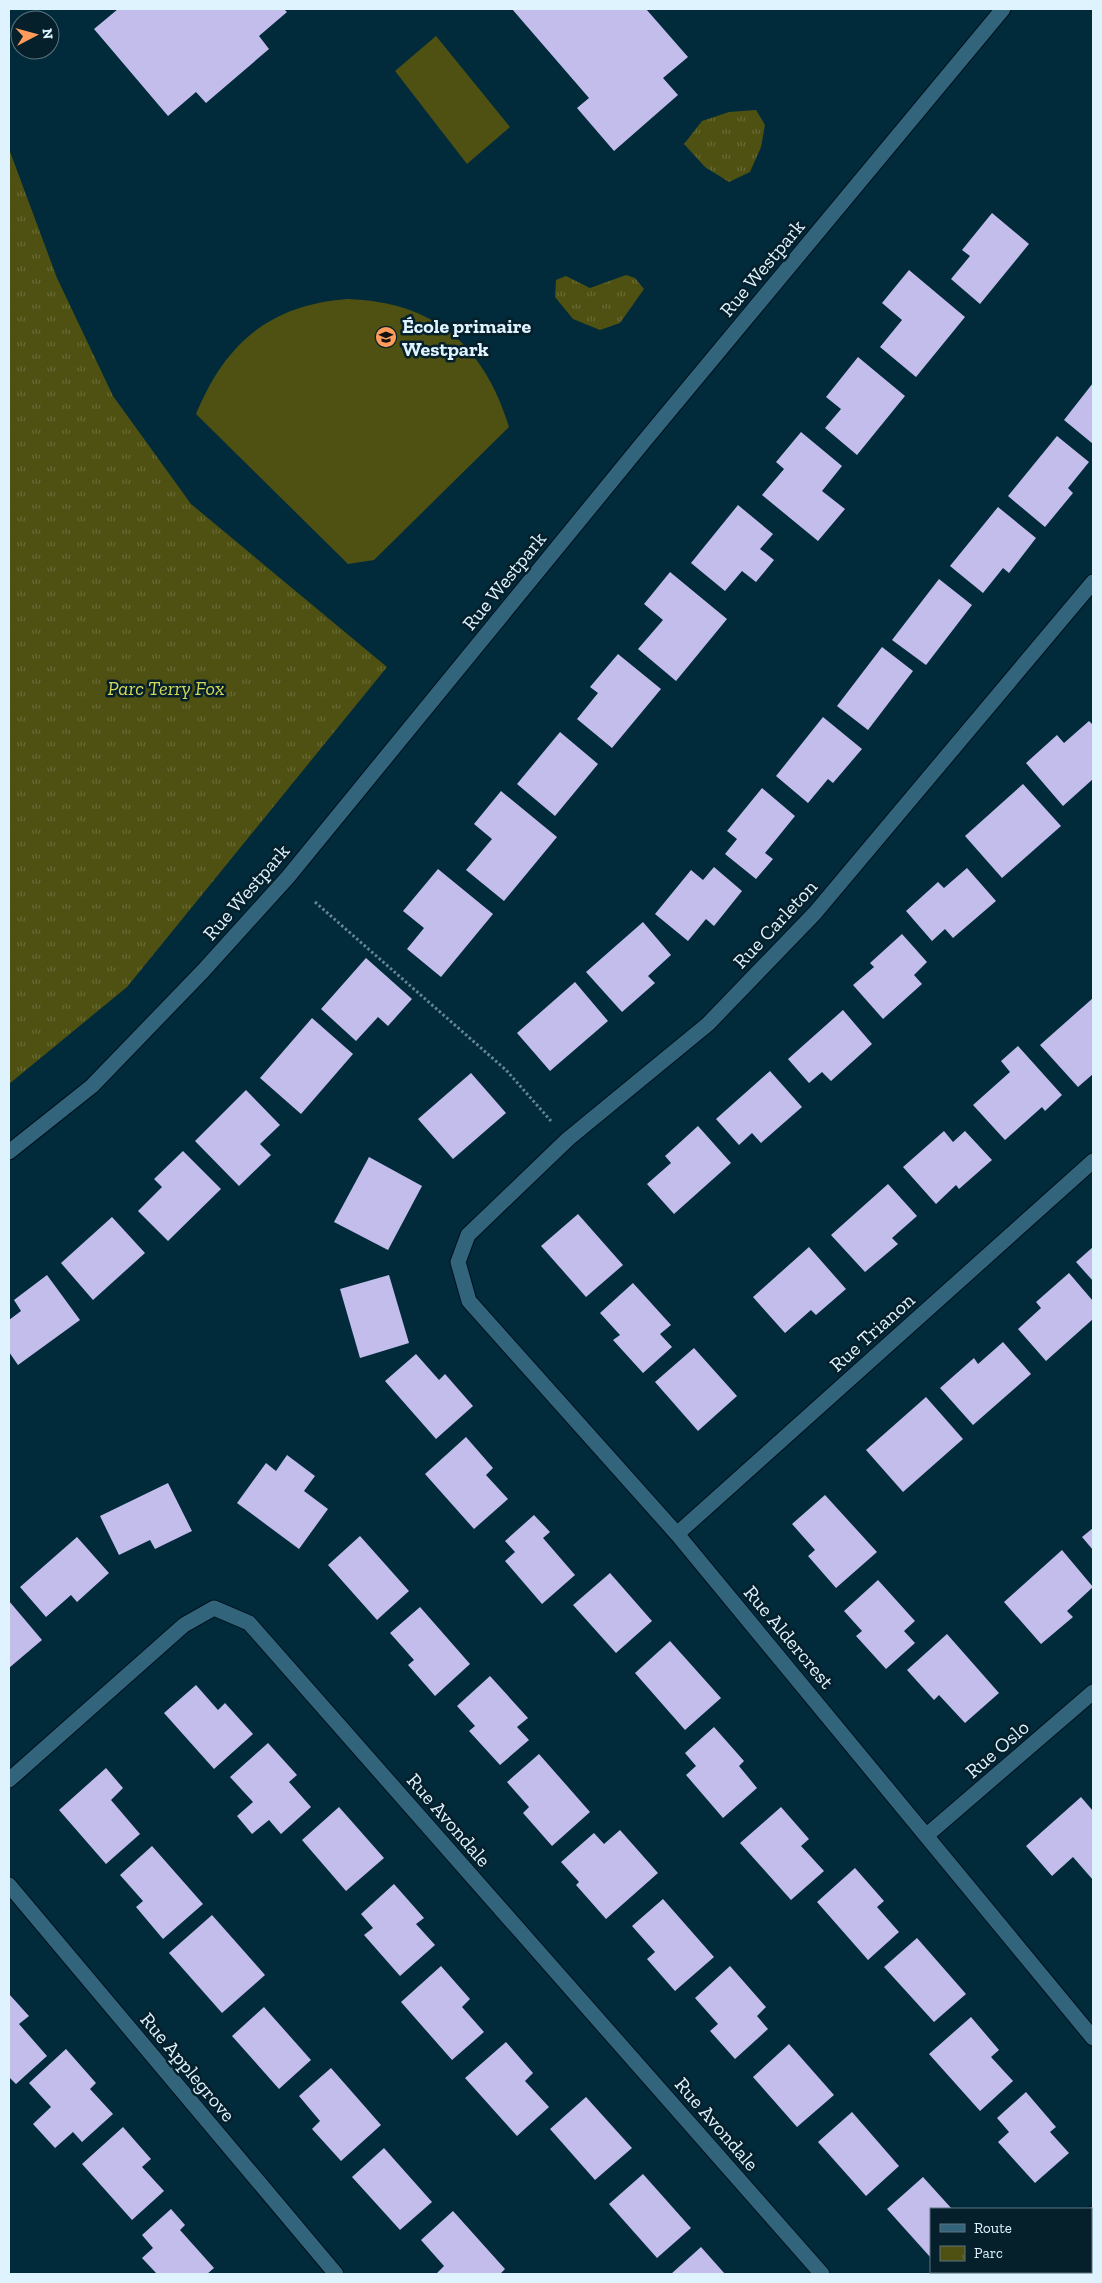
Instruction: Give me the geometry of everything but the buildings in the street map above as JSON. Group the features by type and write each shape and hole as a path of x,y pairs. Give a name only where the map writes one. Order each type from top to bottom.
{"street":[{"name":"Rue Westpark","path":"9,1152 92,1086 203,971 288,877 641,445 1003,9"},
{"name":"Rue Carleton","path":"458,1262 468,1235 568,1139 708,1024 815,913 1093,582"},
{"name":"Rue Trianon","path":"676,1534 1093,1161"},
{"name":"Rue Aldercrest","path":"458,1262 469,1301 676,1534 927,1835 1093,2038"},
{"name":"Rue Avondale","path":"9,1780 184,1625 214,1608 249,1623 822,2274"},
{"name":"Rue Oslo","path":"927,1835 1093,1692"},
{"name":"Rue Applegrove","path":"9,1885 336,2274"}],"path":[{"path":"315,902 506,1070 568,1139"}],"green space":[{"path":"436,36 510,127 467,164 395,71"},
{"path":"756,110 765,125 761,147 750,172 729,182 705,167 684,144 702,121 729,112"},
{"name":"Parc Terry Fox","path":"9,149 57,278 113,396 191,504 387,667 127,987 9,1084"},
{"path":"626,275 635,278 644,289 620,323 600,330 573,319 555,297 556,280 566,276 590,288"},
{"path":"347,299 378,302 405,309 430,319 451,333 469,351 485,372 498,398 509,427 374,560 348,564 196,414 221,367 236,348 253,332 295,310 319,303"}],"place":[{"name":"École primaire Westpark","path":"386,337"}]}
